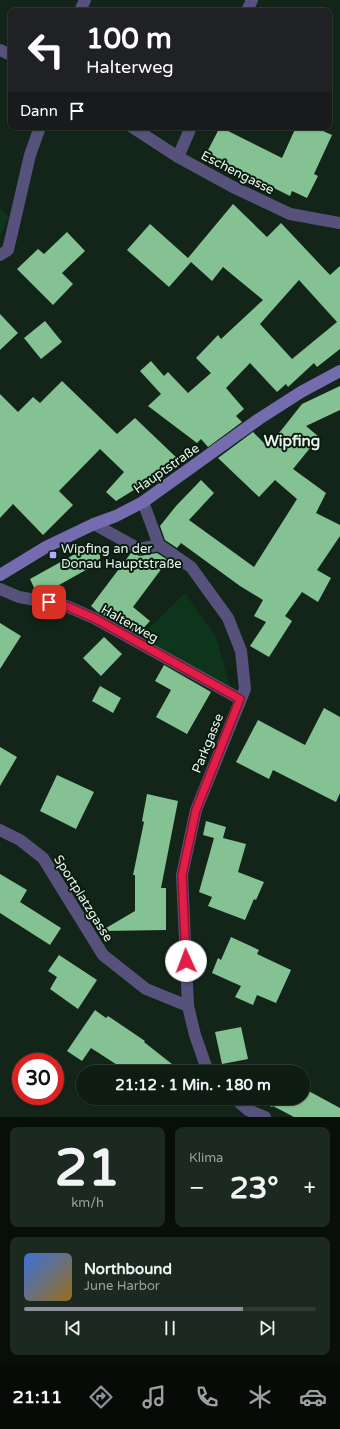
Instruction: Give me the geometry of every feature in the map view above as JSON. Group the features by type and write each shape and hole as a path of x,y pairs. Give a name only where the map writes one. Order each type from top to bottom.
{"street":[{"path":"0,255 8,250 30,155 39,130"},
{"name":"Eschengasse","path":"137,130 178,157 233,187 290,214 340,223"},
{"path":"178,157 190,130"},
{"name":"Hauptstraße","path":"0,575 46,547 94,524 116,516 143,502 259,419 301,392 340,371"},
{"path":"94,524 139,549 159,545 143,502"},
{"name":"Parkgasse","path":"159,545 191,567 228,618 241,651 245,689 196,810 182,875 188,1006"},
{"name":"Halterweg","path":"0,589 19,597 64,605 94,618 240,699"},
{"name":"Sportplatzgasse","path":"0,830 20,840 43,858 103,955 146,989 188,1006"},
{"path":"188,1006 195,1035 206,1065"},
{"path":"242,1105 248,1110 265,1117"}],"green space":[{"path":"0,208 9,216 0,237"},
{"path":"185,593 216,637 230,687 139,638"}],"building":[{"path":"218,130 226,130 282,158 295,130 321,130 332,135 314,174 318,176 307,198 292,191 290,196 206,154"},
{"path":"233,204 267,237 281,223 330,275 340,266 340,349 317,367 314,363 288,387 286,384 277,392 250,363 226,388 244,409 236,416 242,422 208,447 201,439 197,443 148,406 161,394 140,371 151,361 164,376 168,372 188,393 211,373 196,358 218,335 221,339 263,300 223,267 212,281 191,262 169,287 127,250 150,224 188,258","holes":["299,280 337,322 292,359 260,324"]},
{"path":"67,232 85,251 62,273 73,284 53,305 17,269 38,249 44,254"},
{"path":"0,314 18,333 0,350"},
{"path":"45,321 62,342 41,359 24,338"},
{"path":"62,381 117,434 135,418 179,460 168,469 116,501 106,492 124,472 100,449 59,491 73,505 43,535 13,504 0,518 0,394 18,412 33,397 40,403"},
{"path":"340,386 340,410 306,426 319,437 293,469 326,493 316,513 340,525 340,536 317,570 331,578 318,602 302,592 285,616 292,621 269,657 250,646 266,622 254,616 263,600 240,586 181,543 177,548 165,540 160,526 176,506 201,480 214,493 189,520 254,567 297,499 275,480 259,497 218,458 253,432 268,447 302,404"},
{"path":"100,546 100,562 43,594 36,592 30,579 84,549 86,553"},
{"path":"131,553 140,556 157,553 168,560 133,607 150,621 138,634 98,612 91,606"},
{"path":"0,623 21,636 0,669"},
{"path":"104,637 122,654 101,676 83,658"},
{"path":"164,665 211,692 187,734 156,717 171,690 155,681"},
{"path":"100,686 121,698 113,713 92,701"},
{"path":"324,708 340,717 340,793 336,802 273,770 269,779 236,762 258,720 305,745"},
{"path":"0,747 17,757 0,786"},
{"path":"57,775 94,792 76,829 40,811"},
{"path":"147,794 178,801 161,888 166,888 166,930 101,931 135,911 135,875 133,875 144,822 142,821"},
{"path":"206,821 226,827 223,838 246,844 238,872 264,882 256,900 254,899 245,920 208,906 212,897 199,892 214,838 203,835"},
{"path":"0,874 27,890 20,902 61,928 50,945 0,913"},
{"path":"231,937 259,950 257,954 291,970 276,1003 257,995 253,1005 235,997 241,986 212,973 218,958 221,960"},
{"path":"59,955 97,980 78,1009 50,989 57,977 48,971"},
{"path":"95,1010 106,1018 108,1016 145,1041 144,1042 173,1065 117,1065 91,1048 82,1061 67,1051"},
{"path":"241,1027 248,1059 222,1064 215,1032"},
{"path":"310,1092 340,1108 340,1117 294,1117 273,1106 268,1105 310,1105"}],"place":[{"name":"Wipfing an der Donau Hauptstraße","path":"53,555"}],"district":[{"name":"Wipfing","path":"292,441"}],"route":[{"path":"49,602 64,605 94,618 240,699 196,810 182,875 186,961"}]}
